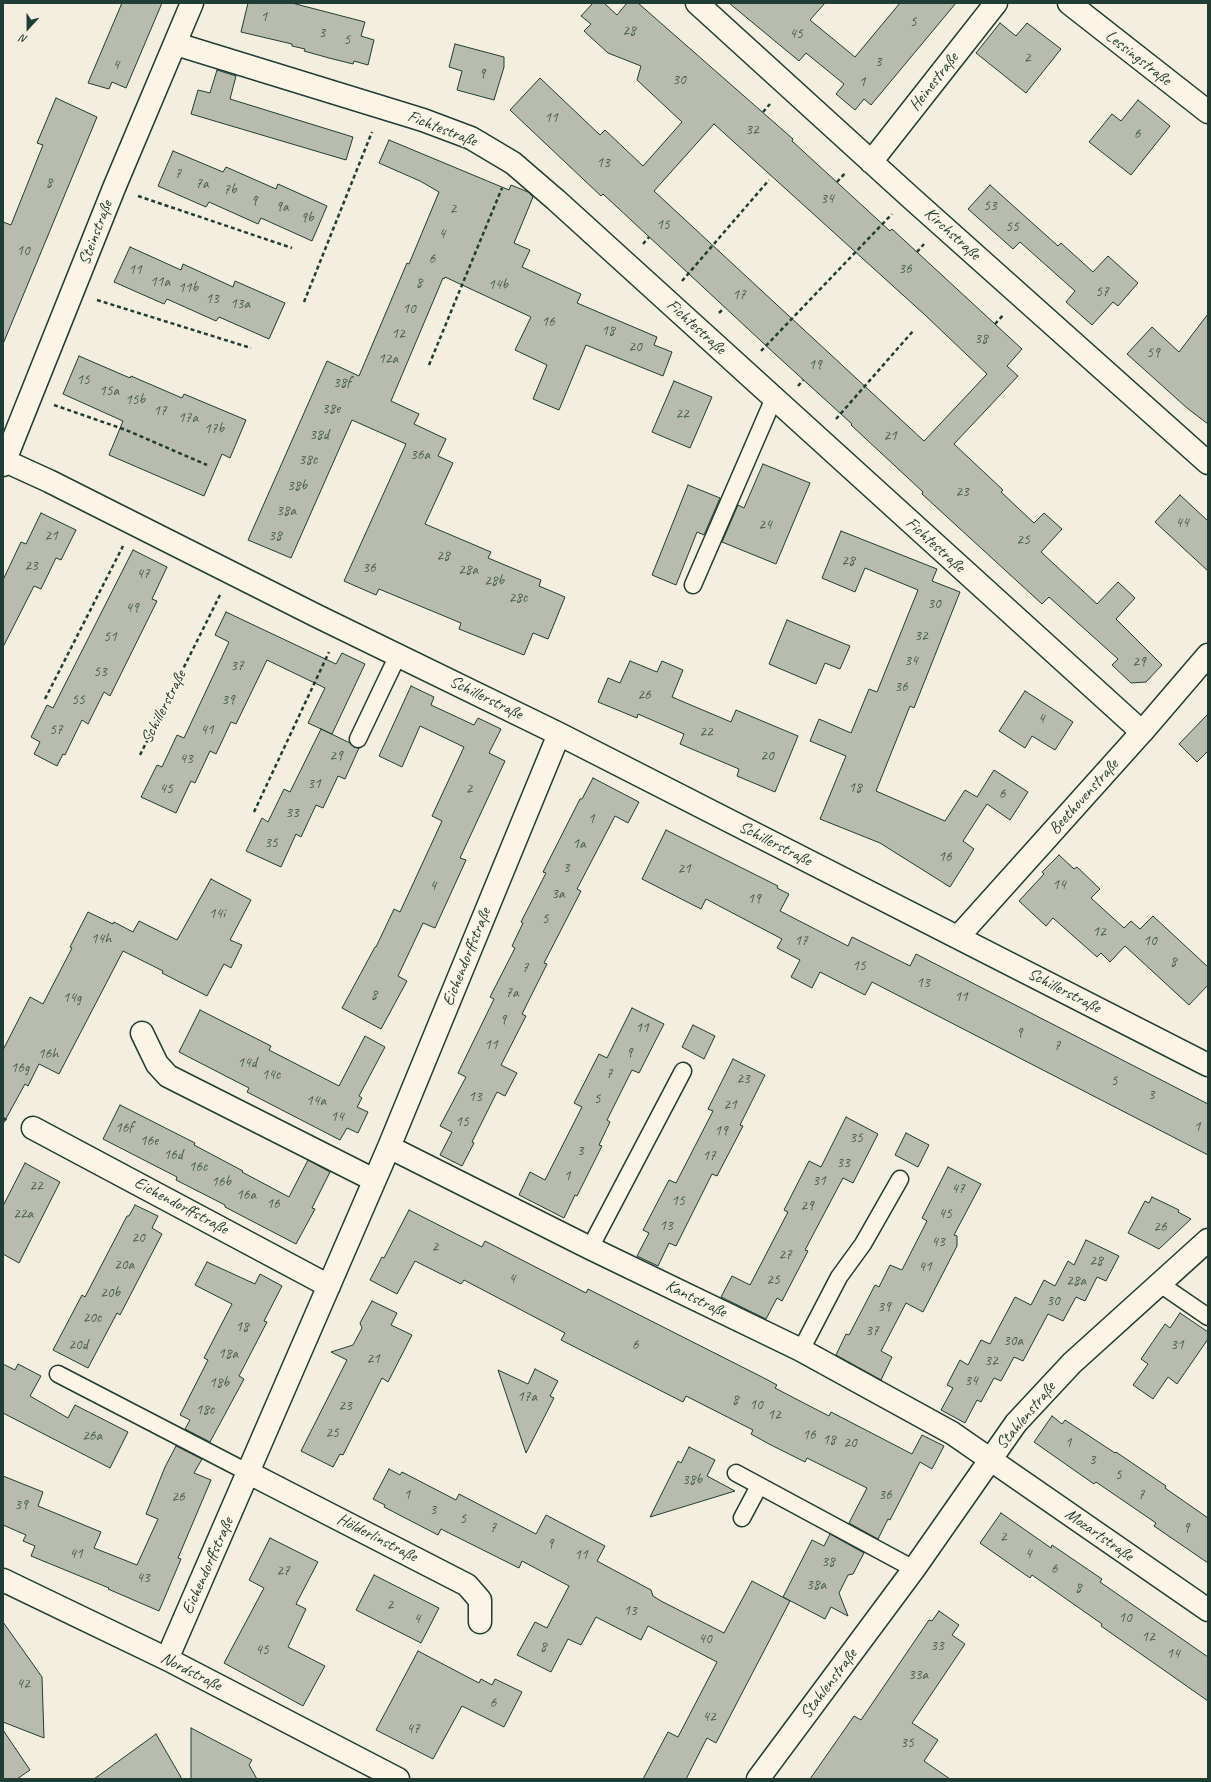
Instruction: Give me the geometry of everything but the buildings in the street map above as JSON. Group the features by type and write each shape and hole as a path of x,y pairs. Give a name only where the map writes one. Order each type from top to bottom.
{"street":[{"name":"Steinstraße","path":"4,462 114,188 192,3"},
{"name":"Kirchstraße","path":"697,3 871,162 1208,463"},
{"name":"Heinestraße","path":"871,162 996,3"},
{"name":"Lessingstraße","path":"1069,3 1208,112"},
{"name":"Fichtestraße","path":"176,44 382,107 471,138 513,162 666,299 818,439 1142,732"},
{"name":"Schillerstraße","path":"4,462 49,481 231,573 559,734 1208,1065"},
{"name":"Beethovenstraße","path":"958,937 1142,732 1208,655"},
{"name":"Eichendorffstraße","path":"167,1659 249,1473 389,1147 559,734"},
{"path":"142,1033 156,1064 168,1076 374,1180"},
{"name":"Eichendorffstraße","path":"33,1128 329,1286"},
{"name":"Kantstraße","path":"389,1147 590,1248 801,1350 952,1433 990,1460"},
{"name":"Stahlenstraße","path":"758,1779 914,1569 1016,1423 1072,1363 1208,1240"},
{"name":"Mozartstraße","path":"990,1460 1208,1610"},
{"name":"Hölderlinstraße","path":"249,1473 466,1585 480,1600 480,1622"},
{"name":"Nordstraße","path":"3,1580 167,1659 374,1774 398,1779"}],"lane":[{"path":"693,585 774,398"},
{"path":"358,739 398,655"},
{"path":"590,1248 683,1071"},
{"path":"801,1350 839,1277 863,1244 900,1179"},
{"path":"1160,1284 1208,1317"},
{"path":"58,1374 249,1473"},
{"path":"736,1473 914,1569"},
{"path":"742,1518 759,1486"}],"path":[{"path":"304,302 382,107"},
{"path":"429,365 513,162"},
{"path":"666,299 769,180"},
{"path":"114,188 292,248"},
{"path":"743,370 909,196"},
{"path":"73,292 251,348"},
{"path":"818,439 913,331"},
{"path":"31,397 126,430 207,465"},
{"path":"45,699 134,524"},
{"name":"Schillerstraße","path":"140,755 231,573"},
{"path":"254,812 341,627"}]}
